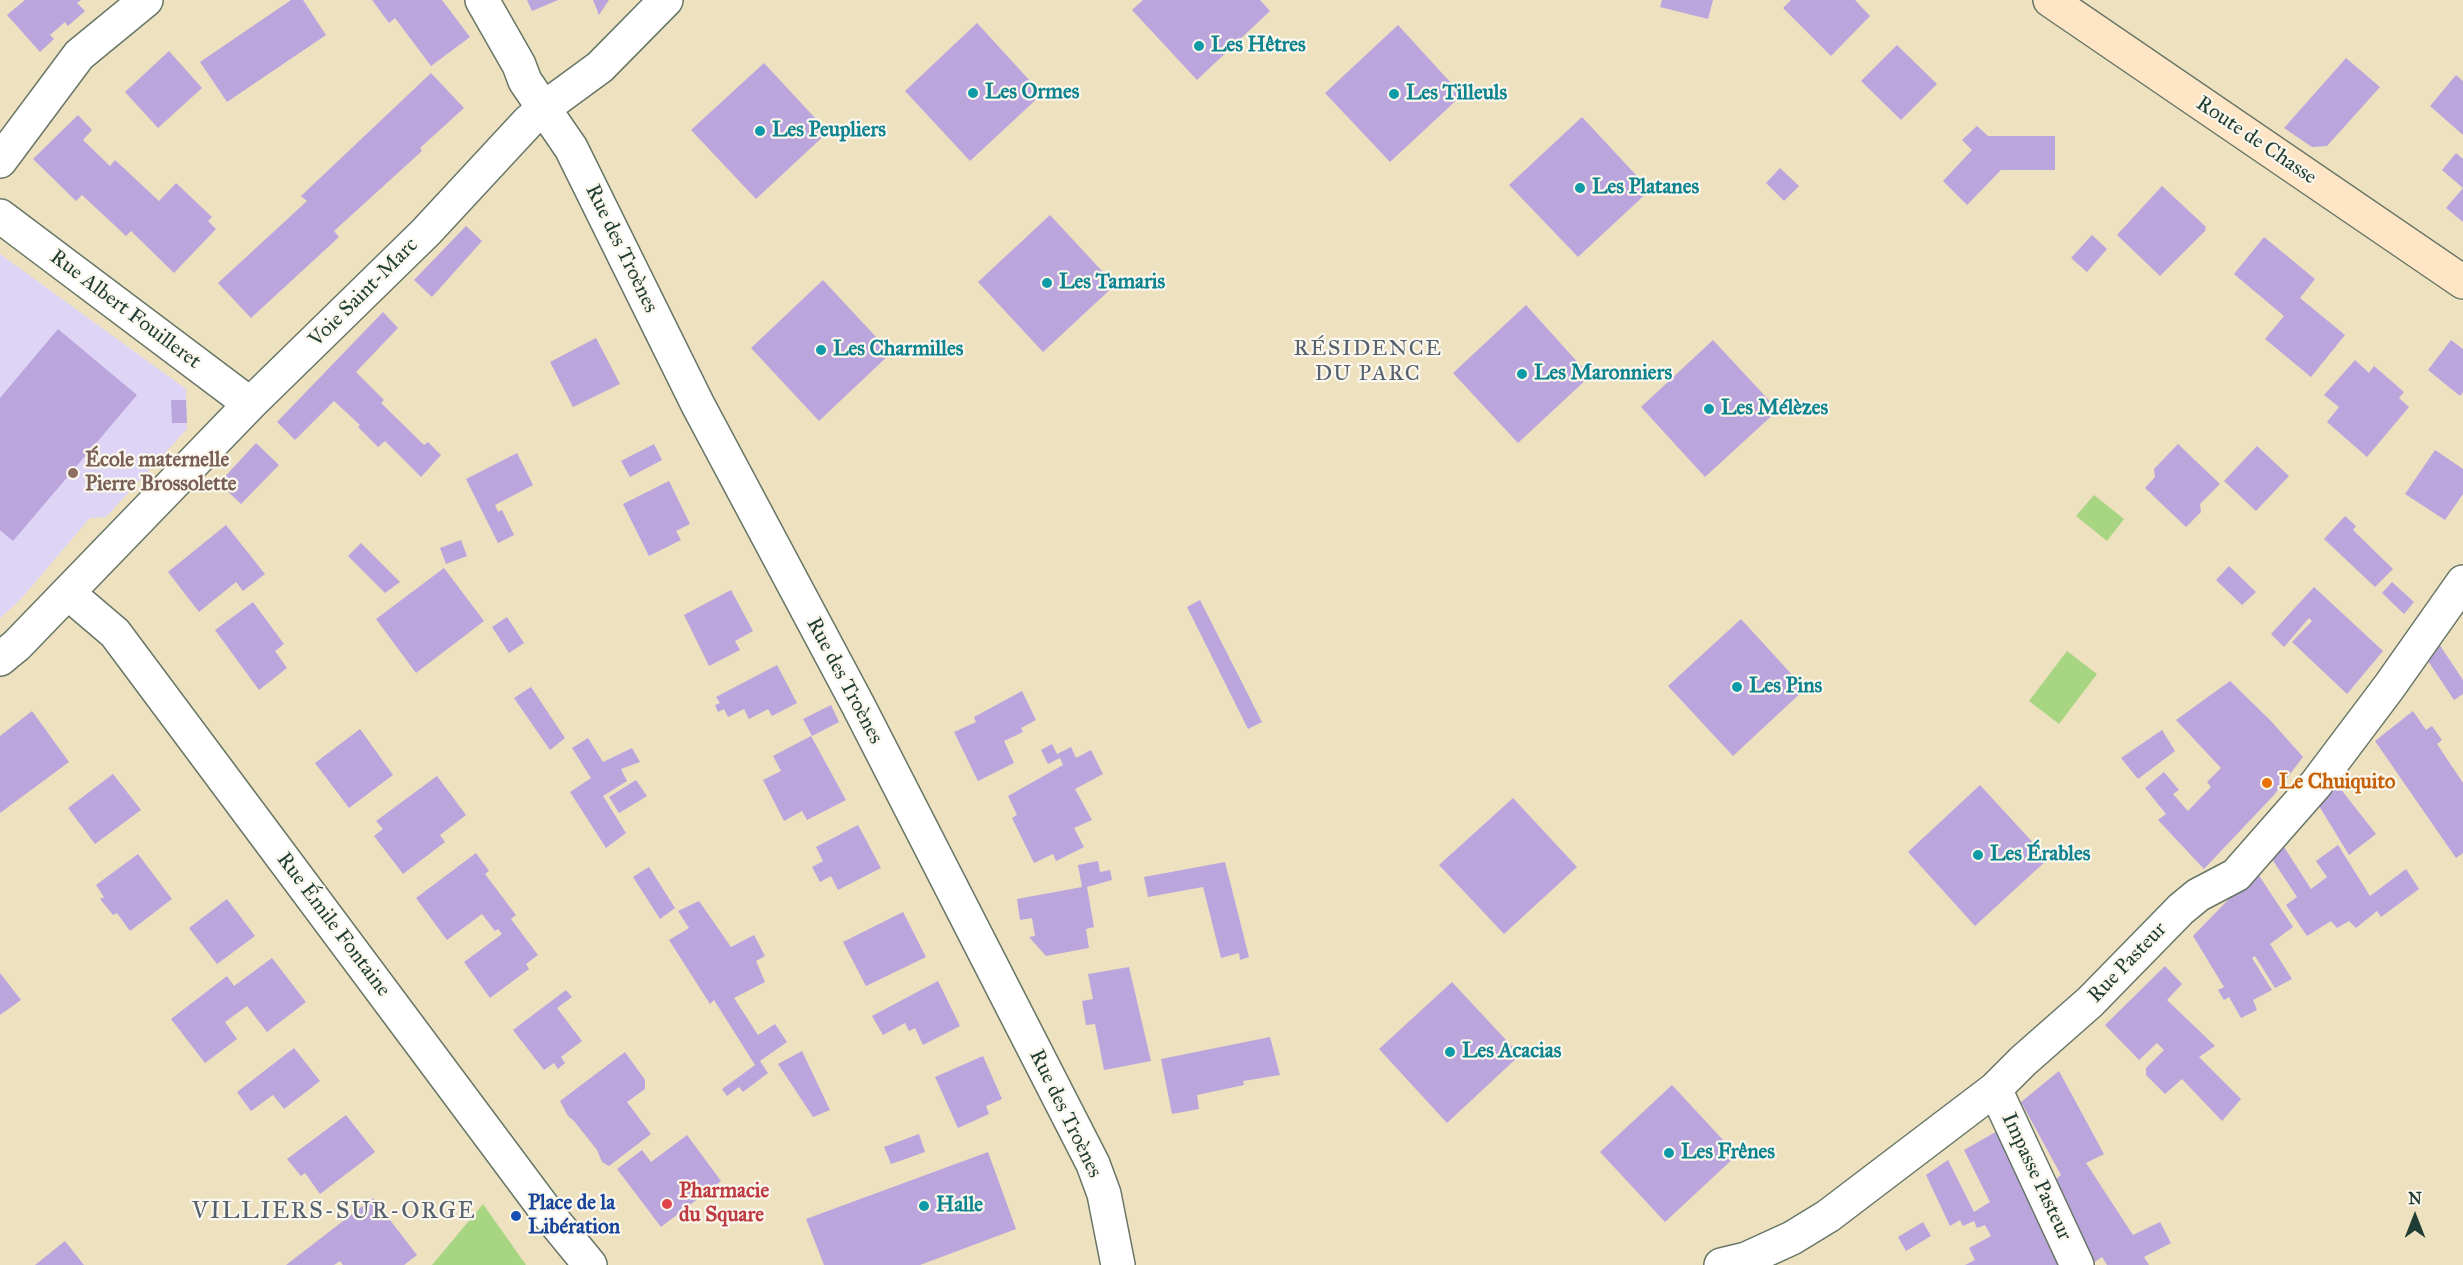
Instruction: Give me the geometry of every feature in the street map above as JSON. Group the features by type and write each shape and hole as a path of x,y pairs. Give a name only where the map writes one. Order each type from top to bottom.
{"main road":[{"name":"Route de Chasse","path":"2050,0 2463,282"}],"street":[{"path":"0,161 79,55 146,0"},
{"name":"Rue des Troènes","path":"482,0 519,65 525,81 571,148 698,405 858,705 1093,1164 1104,1194 1118,1265"},
{"name":"Voie Saint-Marc","path":"0,659 68,593 250,404 426,232 544,108 600,67 666,0"},
{"name":"Rue Albert Fouilleret","path":"0,216 250,404"},
{"name":"Rue Pasteur","path":"1739,1263 1792,1238 1828,1216 1995,1089 2090,1002 2181,909 2198,895 2236,875 2316,784 2389,687 2463,582"},
{"name":"Rue Émile Fontaine","path":"68,593 115,633 549,1215 590,1265"},
{"name":"Impasse Pasteur","path":"1995,1089 2077,1265"}],"shaded area":[{"name":"École maternelle Pierre Brossolette","path":"0,254 186,389 187,429 106,517 90,518 19,601 0,618"}],"green space":[{"path":"2094,495 2124,519 2107,541 2076,516"},
{"path":"2067,651 2097,674 2059,724 2029,701"},
{"path":"483,1204 526,1265 432,1265"}],"building":[{"path":"25,0 81,0 77,3 85,11 68,26 65,22 50,35 54,39 40,52 7,15"},
{"path":"291,0 303,0 326,35 227,102 200,62"},
{"path":"372,0 442,0 470,37 431,66 395,18 389,23"},
{"path":"527,0 558,0 532,11"},
{"path":"593,0 609,0 599,15"},
{"name":"Les Hêtres","path":"1143,0 1260,0 1270,11 1197,80 1132,10"},
{"path":"1662,0 1713,0 1708,19 1660,7"},
{"path":"1791,0 1855,0 1870,16 1831,56 1783,8"},
{"name":"Les Ormes","path":"977,23 1042,94 970,161 905,91"},
{"name":"Les Tilleuls","path":"1398,25 1462,95 1390,162 1325,93"},
{"path":"1897,45 1937,84 1901,120 1861,81"},
{"path":"169,51 202,88 158,128 125,92"},
{"path":"2346,58 2380,87 2327,146 2312,147 2284,128"},
{"name":"Les Peupliers","path":"764,63 828,132 756,199 691,130"},
{"path":"431,73 464,108 420,148 422,151 334,231 339,237 251,318 218,283 307,201 301,196"},
{"path":"2456,75 2463,81 2463,135 2430,106"},
{"path":"78,115 92,130 83,140 110,166 115,160 159,201 176,183 212,217 208,221 216,229 174,273 131,231 126,236 82,195 76,201 33,159"},
{"name":"Les Platanes","path":"1582,117 1650,190 1578,257 1509,185"},
{"path":"1977,126 1988,136 2055,136 2055,170 2001,170 1967,205 1943,181 1972,150 1962,140"},
{"path":"2456,153 2463,159 2463,188 2442,170"},
{"path":"1780,168 1799,186 1784,201 1766,183"},
{"path":"2162,186 2206,227 2206,230 2160,276 2117,235"},
{"path":"2463,188 2463,222 2446,208"},
{"name":"Les Tamaris","path":"1050,215 1115,285 1043,352 978,282"},
{"path":"466,226 482,241 432,297 414,280"},
{"path":"2092,235 2107,249 2087,272 2071,258"},
{"path":"2264,237 2315,279 2300,298 2345,335 2311,377 2265,339 2284,316 2234,274"},
{"name":"Les Charmilles","path":"823,280 891,353 819,421 751,348"},
{"name":"Les Maronniers","path":"1526,305 1590,376 1518,443 1453,373"},
{"path":"383,312 398,328 356,372 384,400 381,403 424,445 428,442 441,455 421,477 385,441 378,447 358,427 360,425 334,401 295,440 277,422"},
{"path":"58,329 137,395 13,541 0,530 0,398"},
{"path":"596,338 620,384 573,407 550,362"},
{"name":"Les Mélèzes","path":"1713,340 1778,410 1705,477 1641,407"},
{"path":"2451,340 2463,349 2463,392 2460,396 2428,370"},
{"path":"2355,360 2369,373 2374,366 2404,392 2399,398 2409,407 2367,457 2327,422 2339,407 2324,395"},
{"path":"171,400 186,400 187,423 172,423"},
{"path":"256,443 279,465 241,504 219,483"},
{"path":"654,444 662,460 630,477 621,461"},
{"path":"2178,444 2220,484 2200,504 2201,512 2186,527 2145,488 2155,477 2154,469"},
{"path":"2257,446 2289,476 2256,511 2224,481"},
{"path":"2435,450 2463,469 2463,494 2445,520 2405,494"},
{"path":"517,453 533,485 495,505 498,512 502,510 514,535 498,543 466,479"},
{"path":"669,481 690,524 676,531 681,540 649,556 623,504"},
{"path":"2345,516 2356,526 2353,530 2393,569 2375,587 2324,539"},
{"path":"226,525 265,574 243,591 236,582 199,612 168,572"},
{"path":"461,540 467,556 446,564 440,548"},
{"path":"361,543 400,582 385,593 348,556"},
{"path":"2229,566 2256,592 2242,605 2216,580"},
{"path":"444,568 484,621 416,673 376,619"},
{"path":"2392,582 2414,602 2404,614 2382,593"},
{"path":"2314,587 2383,651 2347,694 2292,642 2312,621 2309,618 2284,647 2271,634"},
{"path":"731,590 753,631 735,641 740,650 709,666 684,615"},
{"path":"1200,600 1262,722 1248,729 1187,607"},
{"path":"253,602 284,644 275,651 287,668 259,690 215,630"},
{"path":"507,617 524,643 509,653 492,627"},
{"name":"Les Pins","path":"1741,619 1805,689 1733,756 1668,686"},
{"path":"2439,644 2463,680 2463,694 2454,700 2428,661"},
{"path":"777,665 797,703 772,716 768,709 749,719 744,709 728,717 724,709 718,712 715,705 720,703 716,697"},
{"path":"2230,681 2271,721 2303,757 2274,795 2204,869 2158,820 2166,814 2145,788 2164,772 2179,790 2173,794 2188,811 2211,787 2207,782 2221,768 2176,720"},
{"path":"531,687 565,738 550,750 514,698"},
{"path":"1022,691 1036,720 1021,728 1023,732 1004,741 1014,763 978,781 954,732 976,722 974,717"},
{"path":"831,705 839,722 812,736 803,719"},
{"path":"32,711 69,762 0,813 0,736"},
{"path":"2413,711 2426,730 2432,726 2442,740 2437,744 2463,783 2463,853 2456,858 2375,741"},
{"path":"360,729 393,775 349,808 315,763"},
{"path":"2162,730 2175,751 2138,779 2121,758"},
{"path":"811,736 846,800 807,820 802,811 784,821 763,780 781,771 773,756"},
{"path":"588,738 603,762 632,748 640,762 621,769 627,781 603,796 626,833 606,848 570,792 591,778 572,748"},
{"path":"1052,744 1057,754 1071,747 1076,758 1091,750 1103,774 1075,789 1092,820 1074,828 1084,847 1056,861 1053,854 1034,863 1012,818 1017,815 1008,796 1063,765 1060,758 1048,764 1041,750"},
{"path":"113,774 141,810 95,844 68,808"},
{"path":"437,776 466,815 440,835 445,842 403,874 374,836 383,829 376,821"},
{"path":"636,780 647,796 619,813 609,797"},
{"path":"2336,783 2376,834 2349,855 2319,806"},
{"name":"Les Érables","path":"1980,785 2048,859 1975,926 1908,852"},
{"path":"1513,798 1577,867 1504,934 1439,865"},
{"path":"858,825 881,868 838,890 831,876 820,882 812,867 823,861 816,847"},
{"path":"2338,845 2370,896 2406,869 2419,889 2381,917 2377,911 2356,928 2349,921 2337,928 2331,921 2307,936 2286,905 2297,897 2272,859 2284,847 2311,889 2327,877 2316,861"},
{"path":"476,853 489,871 485,874 516,915 511,919 538,955 526,964 529,969 490,998 464,962 502,934 498,929 495,931 482,914 447,940 416,898"},
{"path":"138,854 172,899 130,931 117,913 113,915 100,899 104,897 96,885"},
{"path":"1098,861 1100,872 1110,870 1112,880 1087,887 1094,927 1086,929 1089,948 1046,956 1029,937 1035,936 1032,918 1020,920 1017,899 1082,887 1078,865"},
{"path":"1225,862 1249,957 1240,960 1239,953 1221,958 1203,887 1148,897 1144,877"},
{"path":"649,867 675,908 660,919 633,877"},
{"path":"2256,871 2293,927 2270,944 2292,979 2275,988 2255,956 2252,958 2272,990 2253,1000 2257,1010 2241,1018 2229,997 2224,1000 2218,990 2224,987 2193,936"},
{"path":"227,899 255,936 217,964 189,928"},
{"path":"699,901 731,947 754,935 765,956 756,961 765,982 734,998 758,1035 775,1024 787,1042 760,1061 768,1073 743,1092 739,1087 727,1096 722,1089 755,1065 714,1000 710,1004 669,940 689,928 678,911"},
{"path":"903,912 926,957 866,986 843,942"},
{"path":"272,958 306,1002 267,1032 247,1006 225,1022 237,1039 205,1063 171,1019 227,976 234,986"},
{"path":"2165,966 2182,984 2167,1000 2215,1046 2199,1057 2241,1099 2222,1121 2182,1079 2165,1094 2146,1075 2146,1068 2164,1050 2157,1043 2139,1060 2105,1025"},
{"path":"1129,967 1151,1061 1104,1070 1095,1024 1086,1025 1082,1001 1093,999 1088,974"},
{"path":"0,973 21,1000 0,1015"},
{"path":"938,981 960,1026 923,1045 915,1028 909,1031 905,1023 883,1035 872,1016"},
{"name":"Les Acacias","path":"1452,982 1520,1055 1447,1123 1379,1049"},
{"path":"566,990 572,997 557,1008 582,1041 561,1057 565,1063 558,1069 554,1063 544,1070 513,1030"},
{"path":"1270,1037 1280,1075 1243,1081 1244,1085 1197,1095 1199,1109 1172,1114 1161,1059"},
{"path":"294,1048 320,1081 284,1109 273,1095 251,1111 237,1092"},
{"path":"802,1051 830,1110 813,1117 778,1064"},
{"path":"625,1052 645,1080 645,1089 627,1102 651,1134 609,1166 602,1162 597,1150 568,1116 560,1101"},
{"path":"983,1056 1002,1099 986,1106 989,1114 958,1128 935,1077"},
{"path":"2059,1071 2104,1154 2086,1163 2133,1235 2160,1222 2171,1243 2144,1257 2149,1265 2107,1265 2102,1257 2090,1265 2054,1196 2057,1178 2061,1175 2021,1102"},
{"name":"Les Frênes","path":"1672,1085 1737,1155 1665,1222 1600,1152"},
{"path":"346,1115 375,1152 320,1194 305,1173 301,1176 287,1159"},
{"path":"2001,1129 2062,1265 1965,1265 1975,1260 1969,1248 1991,1236 1985,1225 1977,1228 1974,1221 1963,1226 1960,1220 1950,1226 1926,1175 1948,1160 1974,1212 1990,1202 1964,1150"},
{"path":"919,1134 925,1152 891,1164 884,1147"},
{"name":"Pharmacie du Square","path":"687,1135 721,1181 661,1227 617,1169 642,1150 651,1162"},
{"name":"Halle","path":"988,1152 1016,1229 920,1265 824,1265 806,1219"},
{"path":"373,1198 417,1255 404,1265 343,1265 340,1261 334,1265 286,1265"},
{"path":"1923,1222 1931,1236 1906,1251 1898,1237"},
{"path":"65,1241 84,1265 35,1265"}],"place":[{"name":"Les Hêtres","path":"1199,46"},
{"name":"Les Ormes","path":"973,93"},
{"name":"Les Tilleuls","path":"1394,94"},
{"name":"Les Peupliers","path":"760,131"},
{"name":"Les Platanes","path":"1580,188"},
{"name":"Les Tamaris","path":"1047,283"},
{"name":"Les Charmilles","path":"821,350"},
{"name":"Les Maronniers","path":"1522,374"},
{"name":"Les Mélèzes","path":"1709,409"},
{"name":"École maternelle Pierre Brossolette","path":"73,473"},
{"name":"Les Pins","path":"1737,687"},
{"name":"Le Chuiquito","path":"2267,783"},
{"name":"Les Érables","path":"1978,855"},
{"name":"Les Acacias","path":"1450,1052"},
{"name":"Les Frênes","path":"1669,1153"},
{"name":"Pharmacie du Square","path":"667,1204"},
{"name":"Halle","path":"924,1206"},
{"name":"Place de la Libération","path":"516,1216"}],"district":[{"name":"RÉSIDENCE DU PARC","path":"1368,362"},
{"name":"VILLIERS-SUR-ORGE","path":"334,1212"}]}
